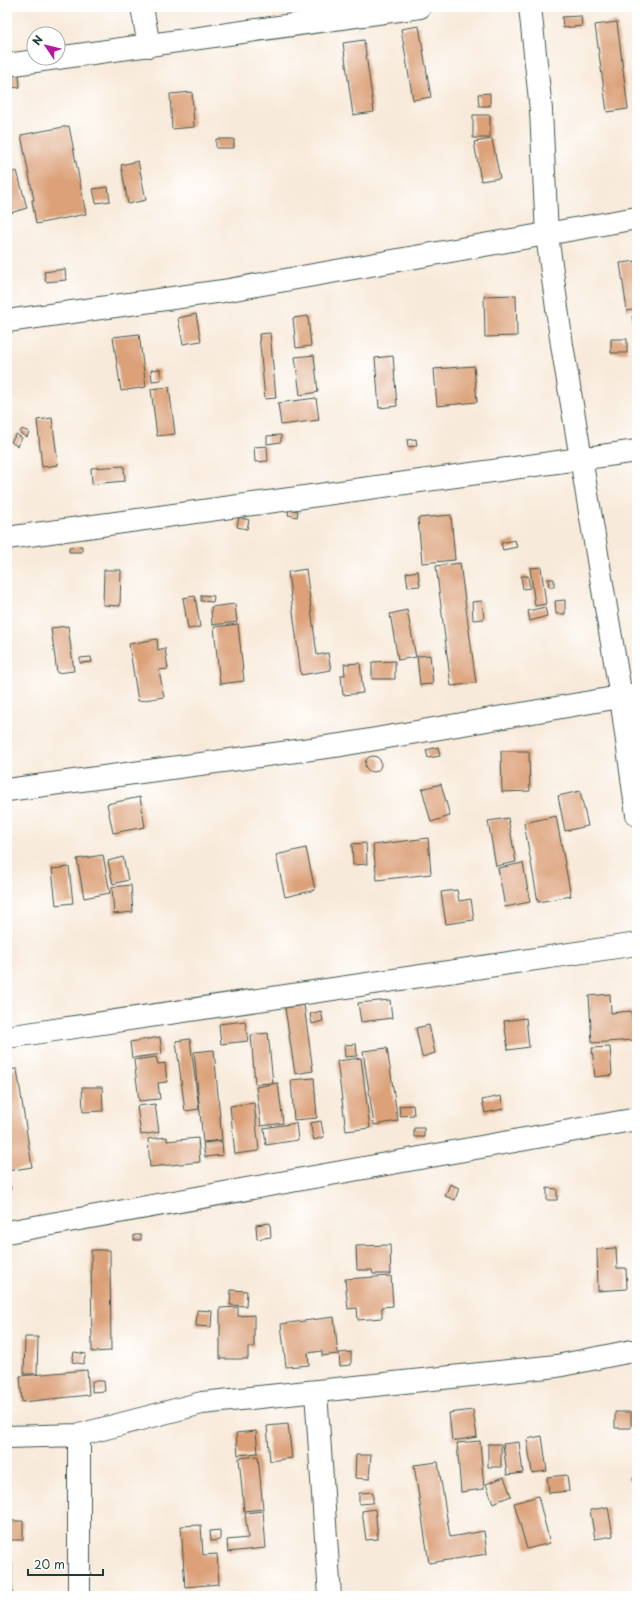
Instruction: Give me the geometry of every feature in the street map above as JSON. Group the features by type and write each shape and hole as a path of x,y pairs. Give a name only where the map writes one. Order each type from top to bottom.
{"street":[{"path":"142,7 149,46"},
{"path":"7,65 420,7"},
{"path":"530,7 541,110 547,235 562,345 581,459 629,696 637,815"},
{"path":"7,321 223,291 637,218"},
{"path":"7,538 637,452"},
{"path":"7,790 341,745 629,696"},
{"path":"7,1037 637,944"},
{"path":"7,1232 637,1119"},
{"path":"7,1437 79,1435 202,1403 557,1366 637,1350"},
{"path":"316,1392 330,1596"},
{"path":"79,1435 79,1596"}],"building":[{"path":"581,16 582,26 563,28 562,17"},
{"path":"617,22 628,109 607,112 595,25"},
{"path":"419,26 431,97 413,100 401,29"},
{"path":"364,40 374,112 353,115 343,43"},
{"path":"8,74 19,74 20,87 9,88"},
{"path":"192,92 194,127 172,129 170,94"},
{"path":"490,93 490,106 479,106 478,94"},
{"path":"473,115 490,115 490,138 473,138"},
{"path":"69,126 86,214 36,224 32,200 34,200 21,135"},
{"path":"216,139 234,139 234,148 216,148"},
{"path":"492,139 500,178 481,181 474,142"},
{"path":"138,161 146,200 128,204 121,165"},
{"path":"17,171 27,208 7,214 7,174"},
{"path":"108,187 110,201 96,203 93,189"},
{"path":"637,261 637,309 627,311 620,263"},
{"path":"65,269 66,280 46,282 44,272"},
{"path":"516,295 517,336 485,337 484,296"},
{"path":"196,314 201,341 183,344 178,318"},
{"path":"637,315 637,324 634,325 632,316"},
{"path":"308,316 311,346 296,348 293,318"},
{"path":"270,333 276,398 265,399 259,334"},
{"path":"139,334 146,387 121,391 113,337"},
{"path":"611,339 627,339 627,353 611,353"},
{"path":"314,355 318,392 300,395 295,357"},
{"path":"393,356 397,406 379,408 375,358"},
{"path":"474,366 477,402 437,406 434,369"},
{"path":"160,369 161,380 152,381 151,370"},
{"path":"169,387 175,434 157,436 151,389"},
{"path":"316,398 319,420 281,425 278,403"},
{"path":"52,418 58,465 42,467 37,420"},
{"path":"22,429 29,432 27,437 20,433"},
{"path":"16,434 22,438 17,446 11,442"},
{"path":"281,435 281,442 267,444 267,436"},
{"path":"416,439 417,446 408,447 407,440"},
{"path":"267,446 268,461 255,462 254,447"},
{"path":"124,466 125,481 92,484 91,468"},
{"path":"289,509 298,511 297,517 288,515"},
{"path":"451,515 455,560 422,563 418,518"},
{"path":"239,517 249,520 247,529 237,527"},
{"path":"515,540 517,547 503,550 501,543"},
{"path":"82,546 82,552 69,552 69,547"},
{"path":"460,563 476,683 451,686 436,566"},
{"path":"541,567 546,604 535,606 530,568"},
{"path":"306,569 317,655 328,653 331,670 301,675 288,572"},
{"path":"104,570 121,570 120,606 103,605"},
{"path":"418,571 420,586 408,587 406,573"},
{"path":"521,576 528,576 530,588 523,589"},
{"path":"548,579 554,579 554,587 549,587"},
{"path":"201,595 214,596 213,602 201,601"},
{"path":"195,596 200,627 188,629 183,598"},
{"path":"565,600 565,614 556,614 555,601"},
{"path":"482,601 484,619 473,620 472,602"},
{"path":"235,604 237,622 212,625 211,607"},
{"path":"545,607 547,616 530,621 528,611"},
{"path":"407,610 416,657 398,660 390,614"},
{"path":"238,624 244,681 220,684 214,627"},
{"path":"68,626 74,671 57,673 51,628"},
{"path":"157,639 158,650 165,648 168,669 159,670 164,697 138,701 129,644"},
{"path":"7,653 9,664 7,664"},
{"path":"430,655 433,684 420,685 417,656"},
{"path":"91,657 92,662 80,663 80,658"},
{"path":"395,661 395,679 372,679 372,662"},
{"path":"360,663 363,693 343,695 341,675 345,675 344,664"},
{"path":"438,747 440,756 428,758 426,750"},
{"path":"501,751 529,751 530,791 502,792"},
{"path":"370,756 376,756 381,761 379,770 376,772 370,772 365,767 365,761"},
{"path":"441,784 450,816 431,822 422,789"},
{"path":"580,791 588,826 565,831 558,796"},
{"path":"140,797 145,827 113,833 107,804"},
{"path":"556,816 571,896 538,902 524,823"},
{"path":"508,818 516,862 496,866 488,821"},
{"path":"428,838 431,874 377,880 373,845"},
{"path":"366,843 367,864 353,865 352,844"},
{"path":"306,848 315,890 285,897 276,855"},
{"path":"103,855 110,893 84,898 77,859"},
{"path":"123,857 128,880 113,884 108,861"},
{"path":"523,863 530,902 505,907 498,868"},
{"path":"69,867 73,903 56,905 52,869"},
{"path":"131,885 133,912 114,914 112,887"},
{"path":"457,890 459,901 471,899 474,920 446,924 441,892"},
{"path":"610,994 611,1013 631,1011 634,1040 592,1043 589,996"},
{"path":"390,1000 392,1018 361,1022 358,1003"},
{"path":"304,1005 313,1071 295,1074 285,1008"},
{"path":"321,1011 323,1021 312,1024 310,1014"},
{"path":"526,1018 529,1047 508,1050 504,1021"},
{"path":"245,1021 248,1041 221,1044 219,1024"},
{"path":"429,1025 435,1053 422,1057 416,1028"},
{"path":"268,1033 273,1083 255,1084 251,1035"},
{"path":"160,1037 162,1054 132,1058 130,1042"},
{"path":"190,1039 199,1109 185,1111 176,1041"},
{"path":"356,1044 357,1056 345,1057 344,1045"},
{"path":"610,1047 612,1075 595,1077 592,1048"},
{"path":"387,1048 398,1121 374,1125 363,1051"},
{"path":"214,1050 222,1140 203,1142 194,1052"},
{"path":"156,1057 158,1064 165,1063 167,1082 158,1083 160,1099 139,1101 134,1060"},
{"path":"361,1058 370,1128 346,1131 337,1061"},
{"path":"17,1069 32,1167 7,1171 7,1070"},
{"path":"635,1073 637,1073 637,1084 636,1084"},
{"path":"314,1078 317,1118 294,1120 291,1080"},
{"path":"278,1083 283,1123 261,1126 256,1087"},
{"path":"82,1087 102,1087 103,1111 83,1112"},
{"path":"501,1096 503,1109 485,1113 482,1100"},
{"path":"254,1103 259,1151 235,1154 230,1106"},
{"path":"155,1104 159,1132 141,1135 137,1106"},
{"path":"413,1105 414,1115 400,1116 399,1106"},
{"path":"321,1121 324,1137 314,1140 310,1123"},
{"path":"296,1123 298,1140 266,1145 264,1128"},
{"path":"414,1128 424,1128 424,1137 414,1137"},
{"path":"167,1137 167,1141 198,1138 200,1162 150,1167 148,1139"},
{"path":"222,1141 223,1155 205,1157 203,1143"},
{"path":"7,1172 11,1189 7,1190"},
{"path":"450,1184 459,1188 455,1200 445,1196"},
{"path":"547,1188 557,1189 557,1200 547,1200"},
{"path":"270,1223 271,1237 257,1239 256,1225"},
{"path":"134,1235 141,1235 141,1240 134,1240"},
{"path":"390,1245 391,1274 373,1274 372,1270 357,1270 356,1246"},
{"path":"616,1248 617,1268 626,1268 627,1289 598,1291 597,1249"},
{"path":"91,1250 110,1250 111,1351 92,1352"},
{"path":"391,1276 393,1306 382,1307 382,1318 358,1320 357,1308 348,1309 345,1279"},
{"path":"231,1290 247,1291 246,1306 230,1305"},
{"path":"238,1307 238,1316 254,1315 254,1347 248,1347 248,1359 220,1359 220,1308"},
{"path":"197,1310 212,1311 211,1327 196,1326"},
{"path":"334,1317 338,1354 322,1356 322,1351 308,1353 309,1365 286,1367 281,1324"},
{"path":"25,1337 38,1337 37,1374 24,1374"},
{"path":"74,1352 86,1354 83,1364 72,1362"},
{"path":"351,1352 351,1365 340,1366 339,1353"},
{"path":"87,1370 89,1395 22,1402 20,1376"},
{"path":"92,1381 104,1381 105,1391 92,1392"},
{"path":"473,1410 477,1437 452,1441 449,1413"},
{"path":"615,1412 631,1412 631,1428 615,1428"},
{"path":"288,1424 292,1458 270,1461 267,1426"},
{"path":"256,1431 258,1453 238,1455 236,1433"},
{"path":"542,1436 547,1471 532,1473 527,1439"},
{"path":"480,1441 484,1489 461,1492 457,1443"},
{"path":"519,1442 523,1473 507,1475 503,1444"},
{"path":"488,1444 501,1444 501,1467 488,1467"},
{"path":"356,1455 371,1455 369,1479 355,1478"},
{"path":"258,1456 263,1509 244,1511 239,1458"},
{"path":"438,1462 450,1537 484,1531 487,1554 429,1563 414,1465"},
{"path":"567,1475 569,1491 549,1493 547,1477"},
{"path":"504,1477 511,1496 493,1503 486,1484"},
{"path":"633,1478 637,1478 637,1502 636,1502"},
{"path":"373,1492 373,1503 359,1504 359,1493"},
{"path":"538,1496 550,1543 527,1549 514,1503"},
{"path":"608,1507 613,1536 595,1539 590,1510"},
{"path":"375,1509 378,1539 366,1540 362,1511"},
{"path":"263,1511 266,1548 228,1552 227,1540 248,1538 245,1513"},
{"path":"9,1521 23,1521 23,1540 10,1540"},
{"path":"201,1525 203,1555 217,1554 219,1584 185,1587 181,1526"},
{"path":"220,1530 220,1540 211,1541 210,1531"},
{"path":"12,1563 12,1596 7,1596 7,1564"}]}
